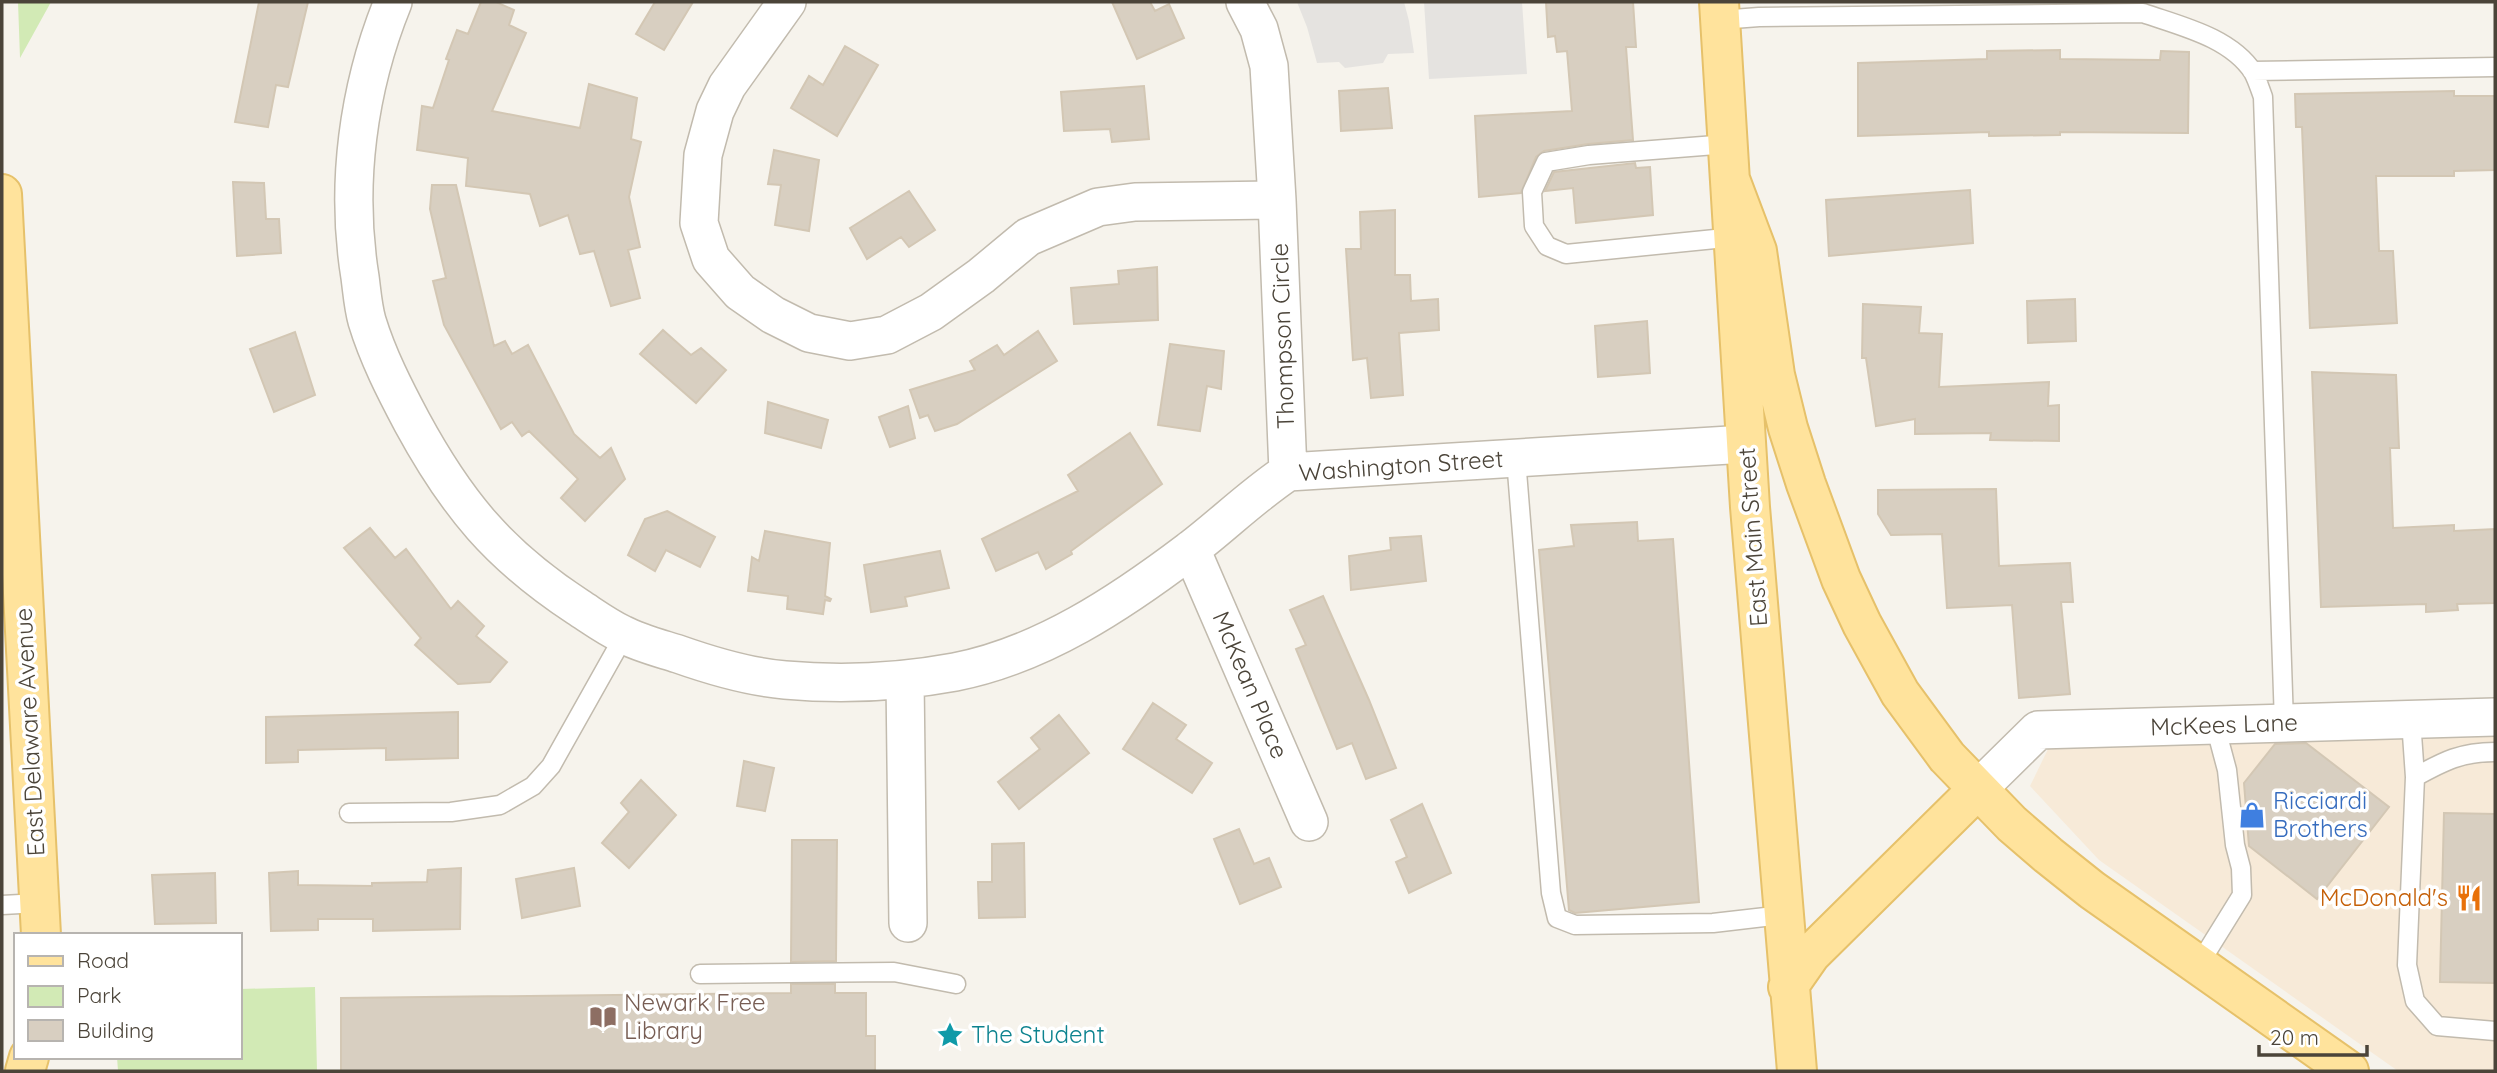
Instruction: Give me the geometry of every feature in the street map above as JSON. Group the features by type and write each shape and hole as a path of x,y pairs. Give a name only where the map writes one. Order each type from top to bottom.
{"main road":[{"name":"East Main Street","path":"1720,11 1746,444 1782,915 1797,1071"},
{"path":"1731,182 1756,251 1775,375 1806,484 1841,579 1900,693 1947,757 2012,824 2083,883 2348,1071"},
{"name":"East Delaware Avenue","path":"2,194 40,919"},
{"path":"1788,988 1811,954 1978,789"}],"street":[{"name":"Washington Street","path":"393,2 382,28 365,90 354,169 355,244 366,319 389,379 456,496 494,541 538,581 624,636 717,667 784,680 827,682 905,679 958,671 1007,657 1055,638 1119,600 1191,549 1263,488 1288,472 1746,444"},
{"path":"787,2 727,86 715,111 703,155 699,223 711,259 740,292 773,315 809,333 849,341 887,335 931,312 981,276 1028,237 1098,207 1135,202 1277,200"},
{"name":"Thompson Circle","path":"1245,2 1259,29 1269,66 1288,472"},
{"name":"McKean Place","path":"1191,549 1309,822"},
{"path":"905,679 908,923"},
{"name":"McKees Lane","path":"1978,789 2038,730 2495,717"}],"lane":[{"path":"1720,11 1759,17 2143,13 2192,30 2227,47 2252,71 2263,97 2284,723"},
{"path":"2252,71 2495,67"},
{"path":"1728,144 1589,155 1546,162 1532,192 1534,226 1547,246 1566,254 1735,237"},
{"path":"1516,459 1551,893 1557,918 1575,925 1589,925 1713,922 1782,915"},
{"path":"348,813 451,813 500,805 533,786 551,766 624,636"},
{"path":"2411,720 2414,778 2407,965 2415,1001 2437,1026 2495,1031"},
{"path":"2197,966 2242,895 2241,869 2235,845 2227,770 2215,725"},
{"path":"2414,778 2447,759 2470,752 2495,752"},
{"path":"2,905 40,919"},
{"path":"700,974 894,972 956,984"}],"shaded area":[{"path":"1297,2 1404,2 1414,53 1388,54 1383,63 1345,68 1339,62 1317,63"},
{"path":"1424,2 1522,2 1527,74 1429,79"},
{"path":"2495,735 2495,1071 2398,1071 2099,860 2030,786 2051,743"}],"green space":[{"path":"18,2 51,2 20,58"},
{"path":"315,987 317,1071 118,1071 117,1059 242,1059 242,989"}],"building":[{"path":"259,2 308,2 288,87 276,85 268,127 235,122"},
{"path":"481,2 496,2 514,10 509,25 526,33 492,111 580,128 589,84 637,98 631,139 641,142 629,197 640,247 628,250 640,298 611,306 594,251 580,254 568,215 540,226 530,194 466,186 468,158 417,150 422,106 433,108 457,30 468,34"},
{"path":"655,2 693,2 664,50 636,34"},
{"path":"1112,2 1150,2 1155,11 1169,4 1184,38 1137,59"},
{"path":"1546,2 1633,2 1636,47 1626,47 1633,140 1544,151 1536,157 1521,193 1479,197 1475,116 1572,111 1567,51 1557,52 1555,36 1548,37"},
{"path":"845,46 878,65 837,136 791,108 809,76 823,85"},
{"path":"2060,50 2060,59 2160,60 2161,51 2189,52 2188,133 2060,132 2060,135 1989,136 1989,132 1858,136 1858,63 1987,59 1987,51"},
{"path":"1144,86 1149,139 1112,142 1110,129 1064,131 1061,92"},
{"path":"1388,88 1392,128 1341,131 1339,91"},
{"path":"2454,91 2454,96 2495,96 2495,170 2454,171 2454,176 2376,176 2379,251 2393,251 2397,323 2310,328 2302,127 2296,127 2295,94"},
{"path":"774,150 819,160 809,231 775,225 781,185 768,184"},
{"path":"1635,163 1636,168 1650,167 1653,215 1576,223 1573,188 1545,191 1554,172"},
{"path":"233,182 264,183 266,219 279,219 281,253 237,256"},
{"path":"432,185 456,185 494,346 505,341 512,354 528,345 574,434 600,458 611,448 625,479 585,521 561,498 578,479 529,431 522,436 512,422 501,429 444,325 433,281 446,278 430,209"},
{"path":"1970,190 1973,243 1829,256 1826,200"},
{"path":"909,191 935,230 909,247 901,237 867,259 850,228"},
{"path":"1395,210 1395,275 1410,275 1411,301 1438,299 1439,330 1399,333 1403,395 1371,398 1367,358 1353,360 1346,249 1361,249 1360,212"},
{"path":"1157,267 1158,320 1074,324 1071,288 1119,284 1118,271"},
{"path":"2075,299 2076,341 2028,343 2027,301"},
{"path":"1863,304 1921,307 1919,333 1942,334 1939,387 2049,382 2048,406 2059,405 2059,441 1990,440 1991,433 1915,434 1915,419 1876,426 1866,358 1862,358"},
{"path":"1647,321 1650,373 1598,377 1595,326"},
{"path":"663,330 691,355 701,348 726,370 696,403 640,354"},
{"path":"1038,331 1057,361 957,424 935,431 928,415 920,418 910,390 975,370 970,361 997,345 1004,355"},
{"path":"295,332 315,395 274,412 250,349"},
{"path":"1170,344 1224,351 1221,389 1207,386 1200,431 1158,425"},
{"path":"2312,372 2396,375 2399,448 2390,448 2393,528 2454,525 2454,531 2495,529 2495,603 2457,604 2458,610 2426,612 2426,604 2321,607"},
{"path":"768,402 828,420 821,448 765,433"},
{"path":"908,406 915,438 890,447 879,417"},
{"path":"1130,433 1162,484 1071,551 1072,554 1046,569 1038,552 996,571 982,539 1078,491 1068,475"},
{"path":"1996,489 1999,566 2070,563 2073,602 2061,602 2070,694 2019,698 2012,605 1947,608 1942,534 1891,535 1878,514 1878,490"},
{"path":"667,511 715,537 700,567 666,550 655,571 628,555 645,519"},
{"path":"1637,522 1638,541 1673,539 1699,902 1575,913 1569,910 1539,550 1574,546 1571,525"},
{"path":"370,528 395,558 406,549 451,609 458,601 484,626 476,636 507,662 490,682 458,684 415,645 421,638 344,548"},
{"path":"765,531 830,543 825,596 831,599 825,600 823,614 787,609 788,596 748,591 752,557 759,561"},
{"path":"1421,536 1426,581 1351,590 1349,556 1391,550 1390,538"},
{"path":"940,551 949,588 905,597 907,606 871,612 864,565"},
{"path":"1323,596 1396,768 1366,779 1352,743 1337,749 1296,649 1306,645 1290,610"},
{"path":"1153,703 1186,725 1176,739 1212,763 1192,793 1123,749"},
{"path":"458,712 458,758 386,760 386,748 298,750 298,762 266,763 266,717"},
{"path":"1059,715 1089,753 1019,809 998,782 1040,749 1031,738"},
{"path":"2306,743 2389,807 2317,899 2249,846 2244,783 2275,744"},
{"path":"744,761 774,768 765,811 737,806"},
{"path":"641,780 676,815 629,868 602,843 629,812 621,803"},
{"path":"1422,804 1451,873 1409,893 1396,862 1407,857 1391,820"},
{"name":"McDonald's","path":"2444,813 2495,814 2495,983 2440,982"},
{"path":"1239,829 1254,864 1269,858 1281,887 1240,904 1214,839"},
{"path":"792,840 837,840 836,961 791,962"},
{"path":"1024,843 1025,917 979,918 978,882 992,882 992,844"},
{"path":"461,868 460,929 373,931 373,919 318,919 318,930 271,931 269,873 298,871 298,885 372,886 372,883 427,882 428,870"},
{"path":"574,868 580,906 522,918 516,879"},
{"path":"215,873 216,923 155,924 152,875"},
{"name":"Newark Free Library","path":"791,984 835,984 835,993 866,993 866,1036 875,1036 875,1071 341,1071 341,998 791,993"}],"place":[{"name":"Ricciardi Brothers","path":"2252,815"},
{"name":"McDonald's","path":"2469,898"},
{"name":"Newark Free Library","path":"603,1017"},
{"name":"The Student","path":"950,1035"}]}
